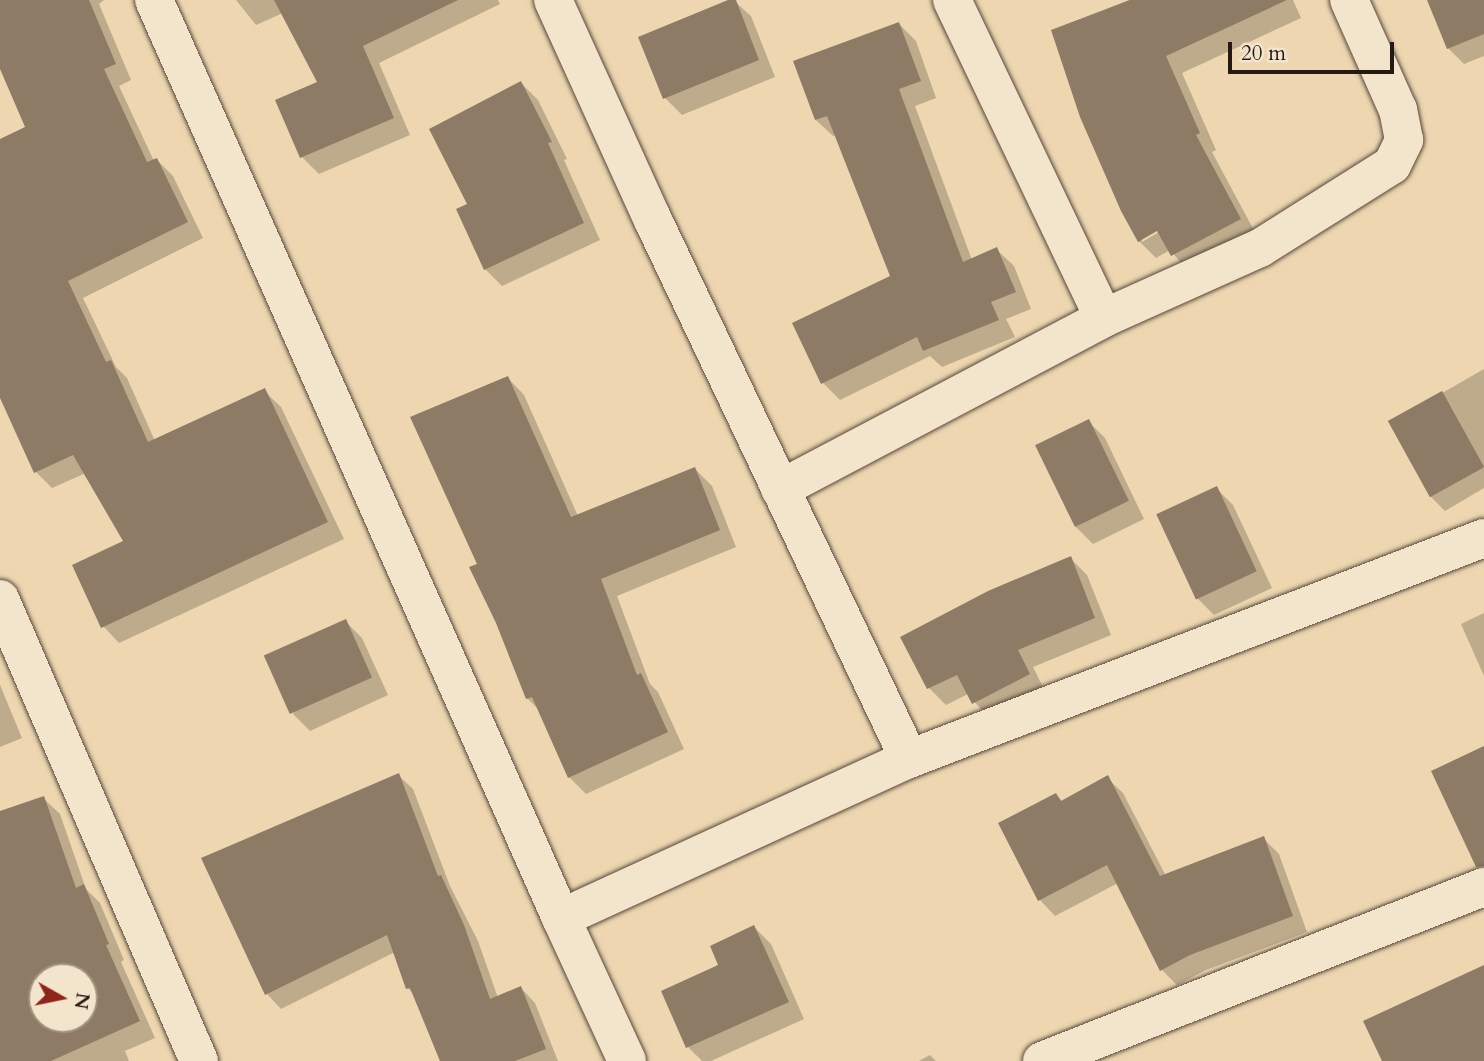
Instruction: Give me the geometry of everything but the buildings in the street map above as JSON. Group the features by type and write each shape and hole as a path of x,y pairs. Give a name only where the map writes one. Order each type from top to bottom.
{"street":[{"path":"154,0 627,1061"},
{"path":"553,0 780,489 909,759"},
{"path":"952,0 1104,318"},
{"path":"780,489 1104,318 1260,248 1392,165 1404,140 1398,110 1349,0"},
{"path":"561,918 909,759 1484,538"},
{"path":"0,598 199,1061"},
{"path":"1042,1061 1484,887"}]}
